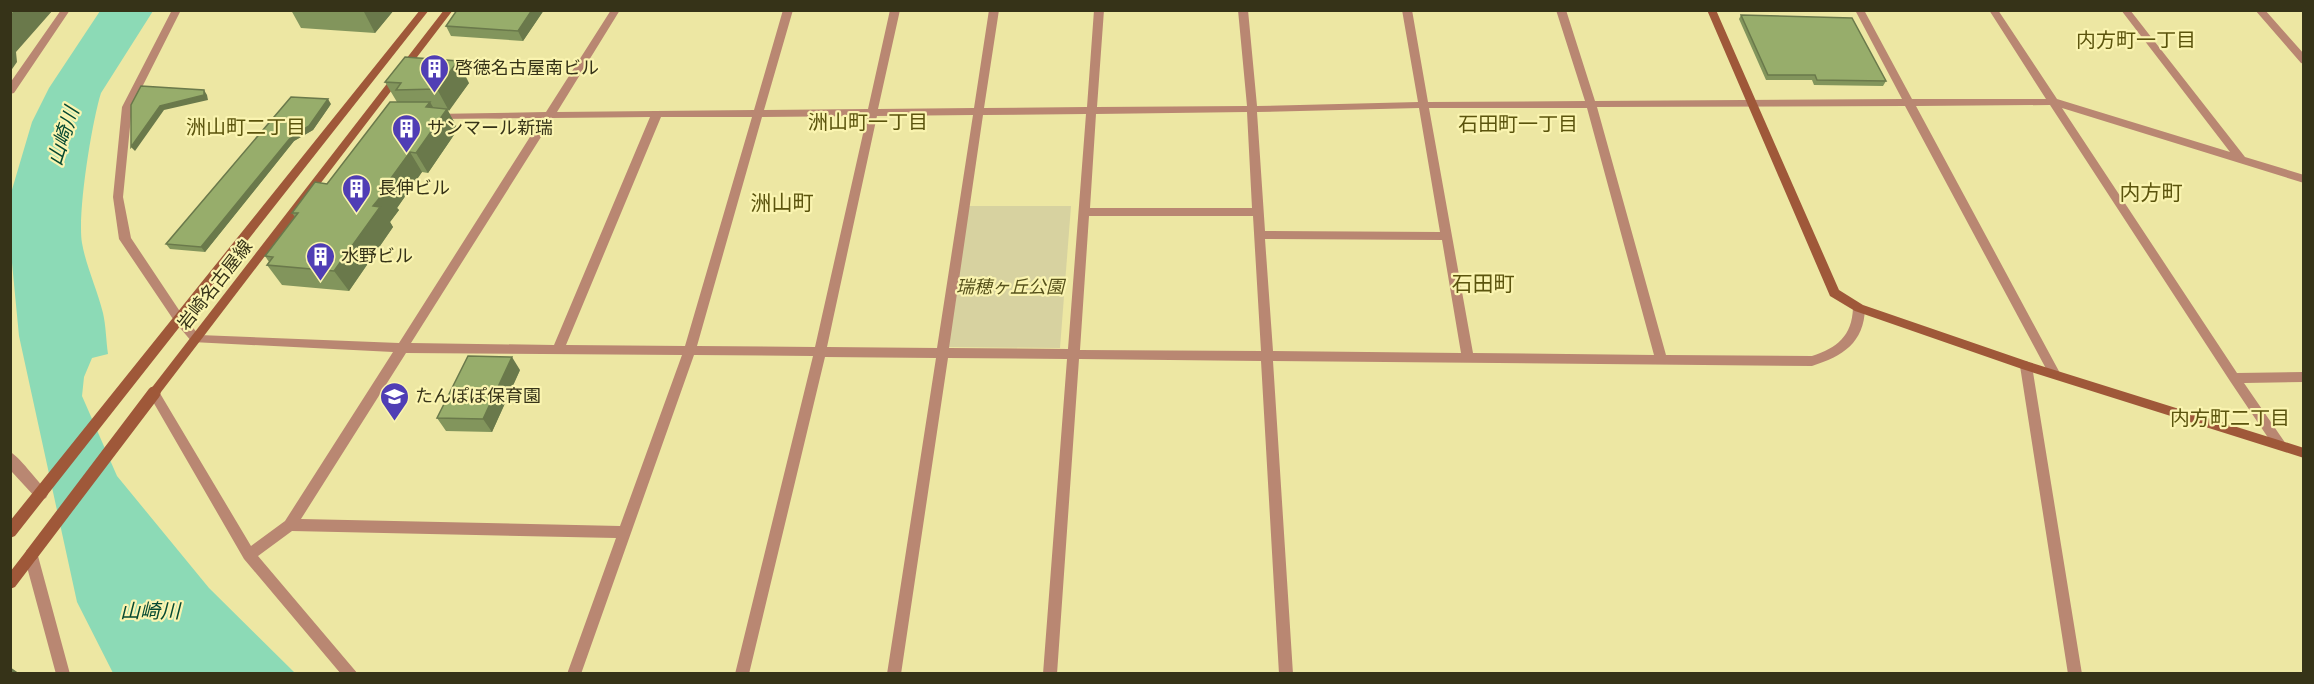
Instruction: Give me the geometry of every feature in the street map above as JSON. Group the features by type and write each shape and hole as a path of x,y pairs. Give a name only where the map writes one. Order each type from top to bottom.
{"main road":[{"name":"岩崎名古屋線","path":"10,532 425,10"},
{"name":"岩崎名古屋線","path":"10,583 154,393 372,117 449,10"},
{"path":"1711,10 1834,293 1859,308 2026,366 2304,453"}],"street":[{"path":"10,91 66,10"},
{"path":"177,10 128,107 118,197 125,239 179,319 196,339 402,348 1812,361 1834,352 1858,331 1859,308"},
{"path":"249,555 290,525 616,10"},
{"path":"574,674 690,350 788,10"},
{"path":"742,674 820,351 895,10"},
{"path":"894,674 994,10"},
{"path":"1050,674 1099,10"},
{"path":"1243,10 1259,212 1286,674"},
{"path":"1407,10 1468,358"},
{"path":"1561,10 1590,104 1661,360"},
{"path":"1859,10 2055,375"},
{"path":"1993,10 2234,378 2280,444"},
{"path":"2125,10 2243,161"},
{"path":"2259,10 2304,61"},
{"path":"424,117 979,110 1093,111 1423,105 2054,102 2304,179"},
{"path":"558,349 657,114"},
{"path":"1085,212 1259,212"},
{"path":"1260,236 1446,236"},
{"path":"2026,366 2079,672"},
{"path":"2234,378 2304,377"},
{"path":"154,393 249,555 351,674"},
{"path":"10,457 41,494"},
{"path":"290,525 624,532"},
{"path":"32,555 63,674"}],"green space":[{"name":"瑞穂ヶ丘公園","path":"966,206 1071,206 1060,348 945,347"}],"water":[{"name":"山崎川","path":"100,11 153,11 101,93 94,124 83,190 81,229 84,252 103,313 108,354 92,358 84,377 82,396 117,476 209,588 295,673 113,673 77,602 19,336 10,242 11,193 32,122 49,88"}],"building":[{"path":"457,10 532,10 518,31 446,26"},
{"path":"1741,15 1852,18 1886,81 1817,80 1815,75 1768,75"},
{"path":"405,57 458,61 437,89 396,90 401,83 385,82"},
{"path":"141,86 204,90 204,95 160,106 131,147 131,105"},
{"path":"291,97 328,99 309,126 291,137 201,247 166,244"},
{"path":"390,102 430,102 426,107 447,109 416,153 410,152 383,189 386,190 373,206 380,207 334,271 267,265 273,257 265,256 298,213 292,213 315,182 327,184"},
{"path":"468,356 512,357 483,419 437,418"}],"place":[{"name":"啓徳名古屋南ビル","path":"434,94"},
{"name":"サンマール新瑞","path":"406,154"},
{"name":"長伸ビル","path":"357,214"},
{"name":"水野ビル","path":"320,282"},
{"name":"たんぽぽ保育園","path":"394,422"}],"district":[{"name":"内方町一丁目","path":"2136,40"},
{"name":"洲山町一丁目","path":"868,122"},
{"name":"石田町一丁目","path":"1518,124"},
{"name":"洲山町二丁目","path":"246,127"},
{"name":"内方町","path":"2151,193"},
{"name":"洲山町","path":"782,203"},
{"name":"石田町","path":"1483,284"},
{"name":"内方町二丁目","path":"2230,418"}]}
